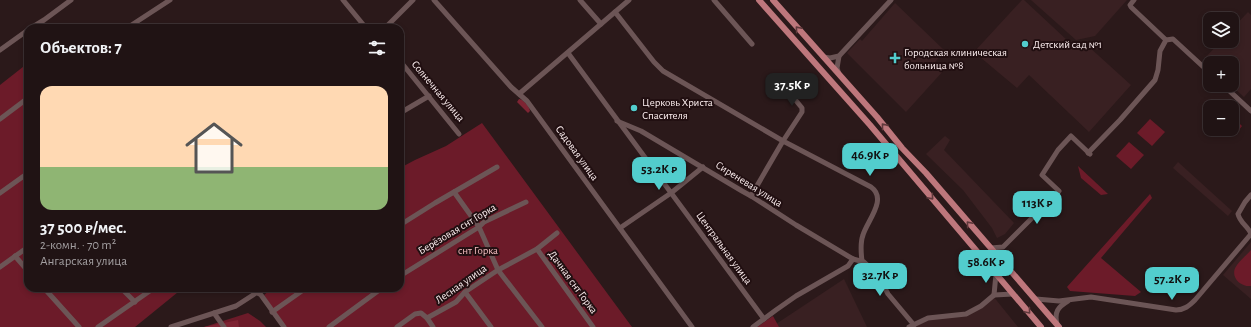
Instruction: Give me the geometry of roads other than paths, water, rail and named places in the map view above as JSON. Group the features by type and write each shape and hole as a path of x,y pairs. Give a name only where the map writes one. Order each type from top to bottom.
{"main road":[{"path":"760,0 967,238 1041,327"},
{"path":"773,0 877,116 902,148 926,173 1058,325"}],"street":[{"path":"42,24 72,0"},
{"path":"133,24 170,0"},
{"path":"343,0 363,24"},
{"path":"389,24 413,0"},
{"name":"Садовая улица","path":"434,0 530,105 692,327"},
{"path":"580,0 601,24"},
{"path":"519,94 629,0"},
{"path":"714,0 752,44"},
{"path":"839,74 837,68 839,56 891,0"},
{"path":"1134,0 1131,3 1131,7 1166,40"},
{"path":"615,12 654,62 663,71 783,141 875,190 878,196 878,202 862,238 862,261 873,270 888,294 912,326 928,318 966,314 981,306 994,295 1014,294"},
{"path":"0,50 24,33"},
{"path":"1166,40 1173,39 1203,67"},
{"path":"1003,262 1001,256 1003,247 1059,191 1042,175 1058,150 1071,136 1089,153 1155,80 1158,70 1160,51 1166,40"},
{"name":"Центральная улица","path":"568,53 764,319"},
{"path":"823,57 830,58 839,56"},
{"name":"Солнечная улица","path":"404,67 459,134"},
{"path":"751,196 803,109 801,104 776,76"},
{"path":"1231,92 1251,111"},
{"path":"404,111 429,96"},
{"path":"0,118 24,101"},
{"name":"Сиреневая улица","path":"617,121 641,131 703,167 853,259 862,261"},
{"path":"404,223 497,167"},
{"path":"620,228 670,193 703,167"},
{"path":"0,193 24,176"},
{"path":"454,192 479,227 498,270 542,327"},
{"path":"1036,299 1047,301 1091,297 1182,310 1188,306 1251,234 1249,228 1240,220 1238,214 1251,195"},
{"name":"Берёзовая снт Горка","path":"404,274 479,227 484,222 526,202"},
{"name":"Лесная улица","path":"427,318 456,302 465,292 498,270 537,249 557,233"},
{"path":"990,248 1003,247"},
{"name":"Дачная снт Горка","path":"537,249 593,327"},
{"path":"0,267 24,250"},
{"path":"15,256 24,266"},
{"path":"753,327 802,293 848,266 853,259"},
{"path":"994,295 996,274"},
{"path":"48,292 79,327"},
{"path":"126,292 135,302"},
{"path":"98,327 149,292"},
{"path":"171,327 236,306 257,292"},
{"path":"260,292 272,312 284,327"},
{"path":"272,312 300,292"},
{"path":"329,327 377,292"},
{"path":"465,292 491,327"},
{"path":"1058,325 1055,317 1056,312 1060,306 1068,300"},
{"path":"214,313 224,327"},
{"path":"397,327 415,314 421,313 427,318 433,327"}],"place":[{"name":"Детский сад №1","path":"1025,44"},
{"name":"Городская клиническая больница №8","path":"895,58"},
{"name":"Церковь Христа Спасителя","path":"634,108"}],"park label":[{"name":"снт Горка","path":"478,250"}]}
